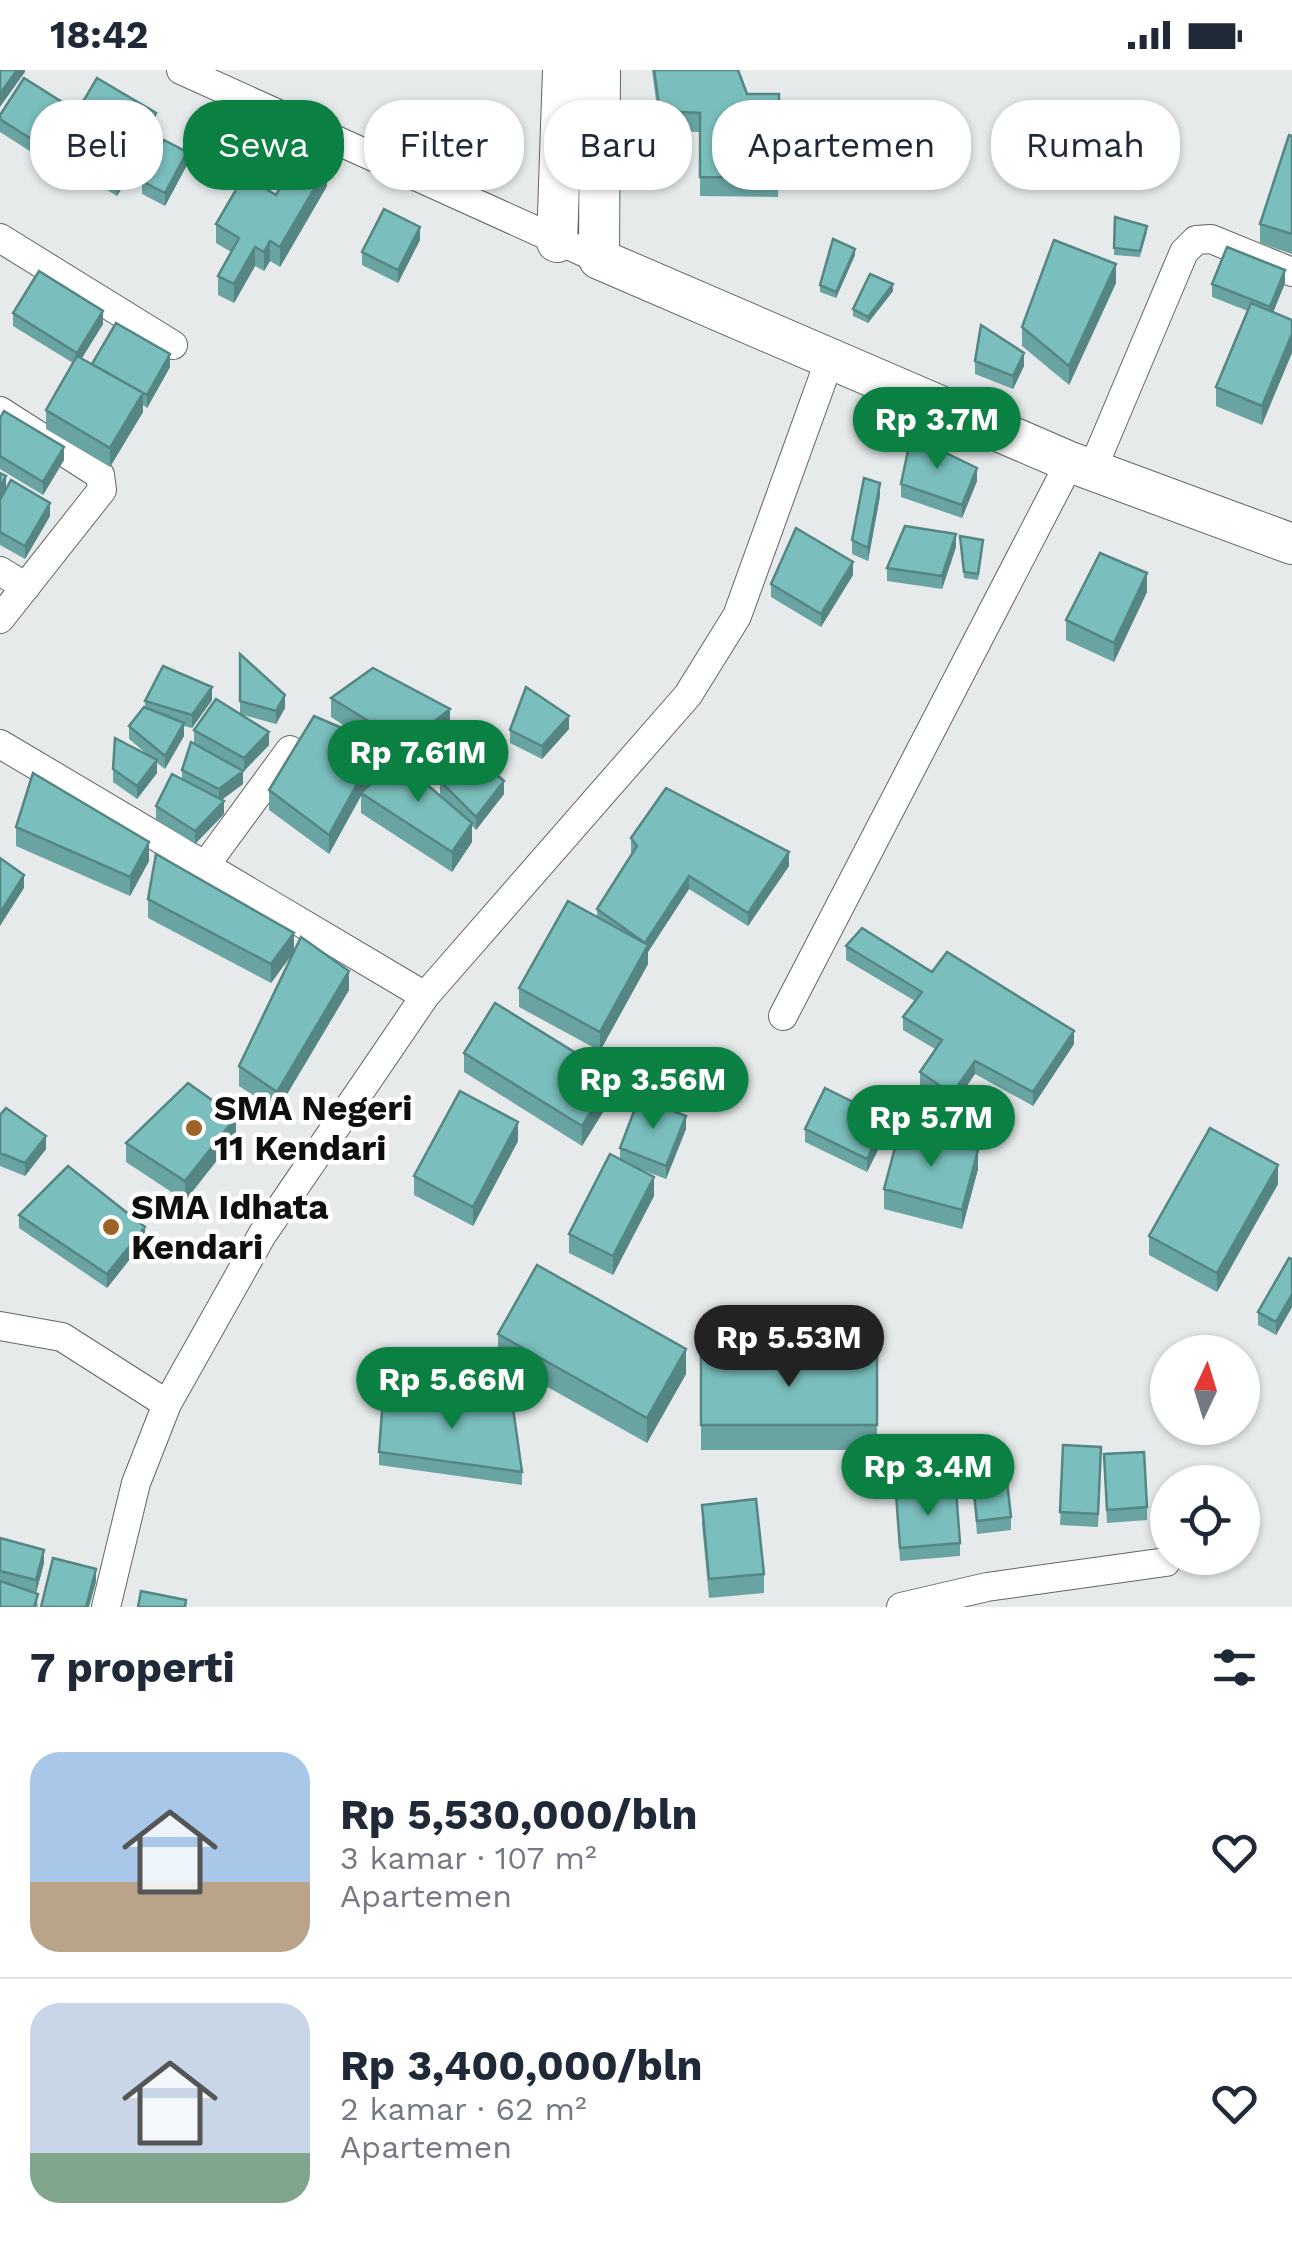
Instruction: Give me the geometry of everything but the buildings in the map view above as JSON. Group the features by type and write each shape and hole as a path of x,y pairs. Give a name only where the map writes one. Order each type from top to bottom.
{"street":[{"path":"181,70 558,242 832,356 1081,466 1292,544"},
{"path":"558,242 563,70"},
{"path":"599,259 600,70"},
{"path":"0,238 173,345"},
{"path":"783,1016 1081,466 1184,252 1196,240 1211,239 1292,272"},
{"path":"106,1607 136,1483 167,1404 262,1235 425,996 688,695 736,616 832,356"},
{"path":"0,411 100,474 102,490 0,620"},
{"path":"0,571 26,587"},
{"path":"0,744 425,996"},
{"path":"205,866 290,750"},
{"path":"0,1326 62,1337 167,1404"},
{"path":"901,1607 1005,1584 1150,1564"}],"place":[{"name":"SMA Negeri 11 Kendari","path":"194,1128"},
{"name":"SMA Idhata Kendari","path":"111,1227"}]}
